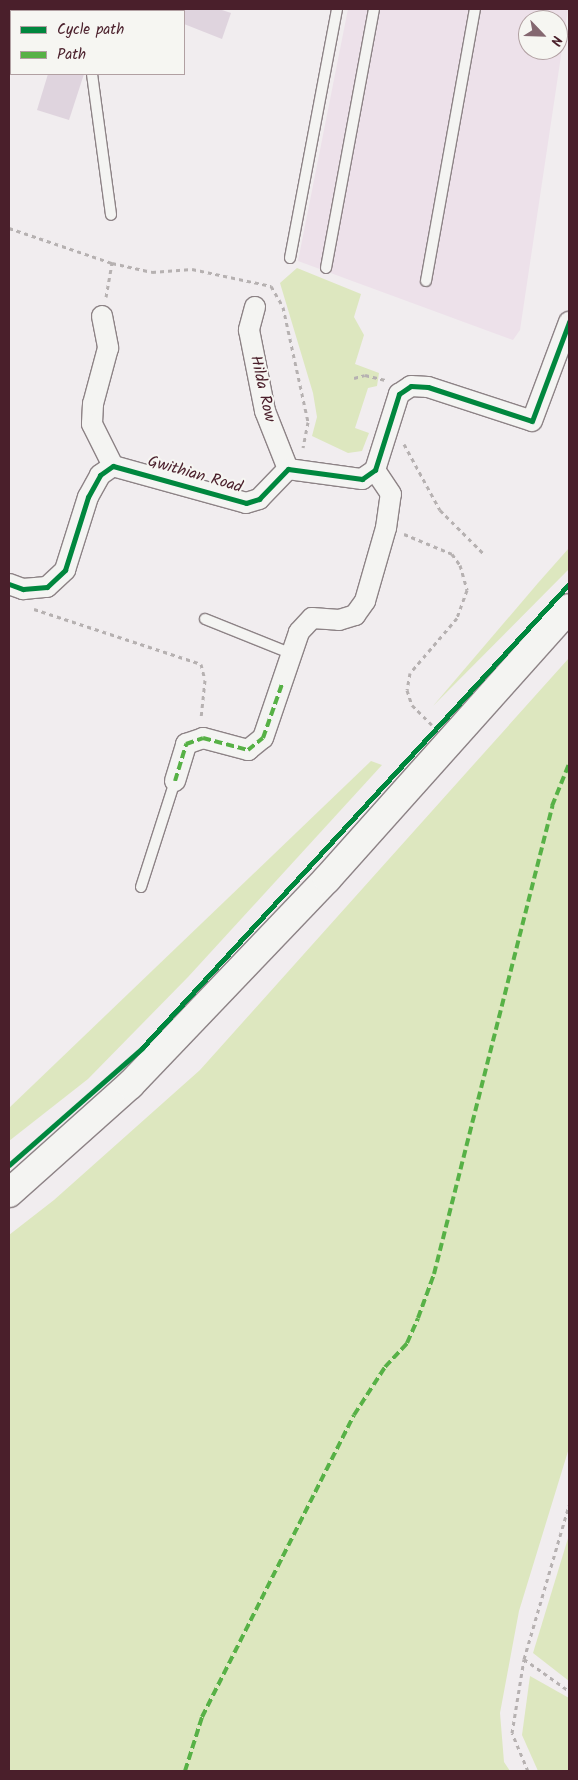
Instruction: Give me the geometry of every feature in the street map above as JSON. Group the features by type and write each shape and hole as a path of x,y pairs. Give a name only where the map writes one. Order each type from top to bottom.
{"highway":[{"path":"9,1193 130,1085 327,879 569,608"}],"street":[{"name":"Hilda Row","path":"255,307 249,330 264,402 288,469"},
{"path":"16,586 47,587 65,570 88,497 100,475 113,466 92,424 92,404 108,348 102,316"},
{"path":"288,469 362,479 375,470 402,389 428,387 532,421 569,322"},
{"name":"Gwithian Road","path":"113,466 246,503 259,499 288,469"},
{"path":"175,781 186,744 203,738 248,750 263,738 299,632 312,618 339,620 355,614 365,601 386,528 391,494 375,470"}],"lane":[{"path":"290,258 337,9"},
{"path":"326,268 374,9"},
{"path":"426,281 475,9"},
{"path":"92,75 111,215"},
{"path":"205,619 292,654"},
{"path":"141,887 175,781"}],"path":[{"path":"9,228 112,264 102,316"},
{"path":"354,378 375,377 402,389"},
{"path":"387,432 409,447 440,510 484,554"},
{"path":"386,528 438,545 452,554 460,565 467,590 457,618 410,674 407,690 412,706 435,728"},
{"path":"16,586 34,609 201,664 205,680 200,703 203,738"},
{"path":"428,735 441,721"},
{"path":"528,1771 512,1733 524,1659 569,1505"},
{"path":"524,1659 569,1691"}],"shaded area":[{"path":"348,9 568,9 518,10 518,60 560,60 520,330 513,340 298,261"}],"green space":[{"path":"297,268 361,294 354,317 364,335 355,364 379,373 377,386 368,388 355,428 369,433 362,451 348,453 312,436 317,417 313,393 280,283"},
{"path":"569,548 569,569 433,706 538,583"},
{"path":"569,658 569,1448 519,1611 500,1713 504,1762 510,1771 9,1771 9,1235 54,1200 200,1070"},
{"path":"371,761 382,765 188,977 88,1079 9,1141 9,1108"},
{"path":"569,1535 569,1681 533,1653"},
{"path":"530,1676 569,1698 569,1771 538,1771 522,1735"}],"building":[{"path":"219,9 231,13 222,39 185,24 184,10"},
{"path":"48,75 84,75 69,120 37,110"}],"marked path":[{"path":"175,781 186,744 203,738 248,750 263,738 282,684"},
{"path":"185,1771 202,1717 354,1415 385,1367 407,1343 418,1318 434,1274 552,806 569,764"}],"cycle path":[{"path":"9,584 23,589 47,587 65,570 88,497 100,475 113,466 246,503 259,499 288,469 362,479 375,470 399,394 411,386 428,387 532,421 569,322"},
{"path":"9,1165 142,1048 569,584"}]}
